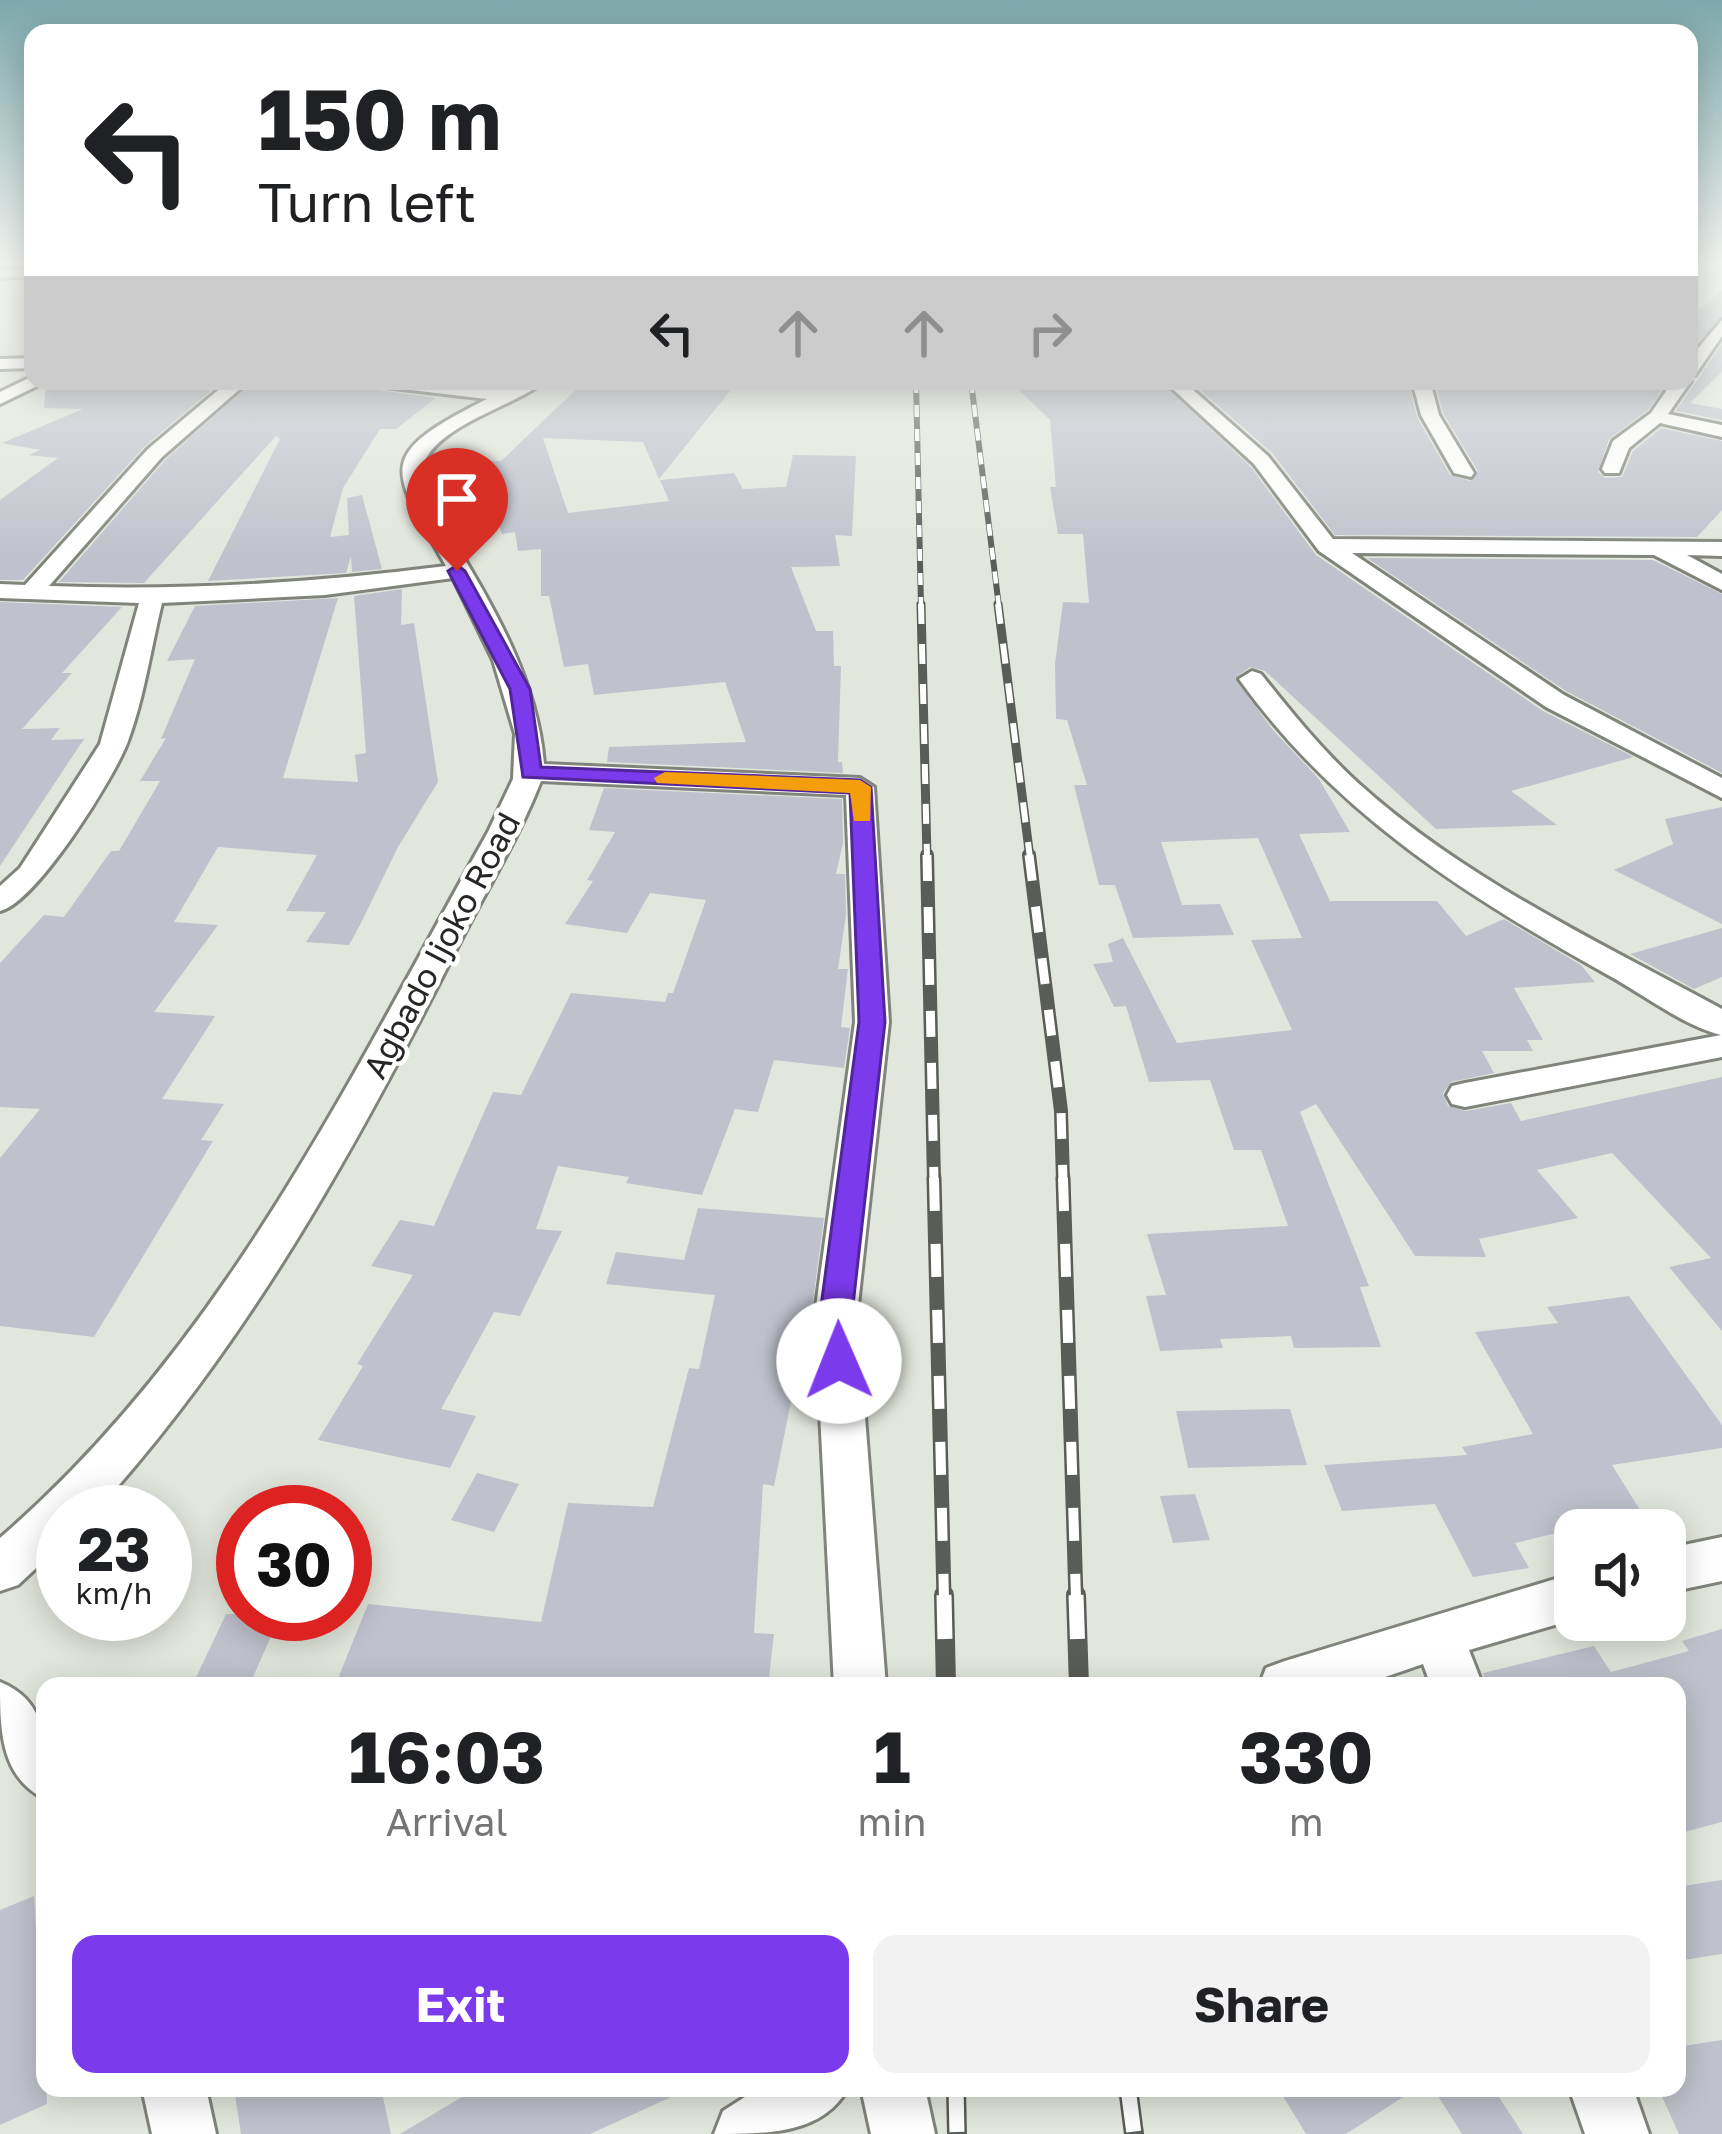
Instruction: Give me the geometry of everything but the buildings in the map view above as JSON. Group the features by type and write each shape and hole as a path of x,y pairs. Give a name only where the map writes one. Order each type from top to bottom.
{"street":[{"path":"32,591 155,453 229,390"},
{"name":"Agbado Ijoko Road","path":"88,1485 167,1401 238,1304 327,1161 531,772 520,689 411,486 410,466 422,446 518,390"},
{"path":"1183,390 1261,460 1327,546 1555,701 1722,790"},
{"path":"1423,390 1430,415 1464,473"},
{"path":"1612,469 1620,445 1657,417 1676,390"},
{"path":"1657,417 1722,431"},
{"path":"1327,546 1722,549"},
{"path":"1657,549 1722,584"},
{"path":"0,592 152,597 325,588 457,571"},
{"path":"0,902 32,874 114,744 152,597"},
{"path":"1252,680 1306,748 1361,800 1423,848 1511,905 1722,1024"},
{"path":"531,772 860,787 872,1022 836,1314 859,1677"},
{"path":"1465,1095 1722,1046"},
{"name":"Agbado Ijoko Road","path":"0,1569 36,1536"},
{"path":"1686,1567 1722,1559"},
{"path":"1312,1677 1554,1603"},
{"path":"1438,1635 1454,1677"},
{"path":"0,1708 36,1758"},
{"path":"176,2097 184,2134"},
{"path":"746,2134 802,2097"},
{"path":"895,2097 903,2134"},
{"path":"1603,2097 1617,2134"}],"railway":[{"path":"916,390 921,607"},
{"path":"972,390 999,607"},
{"path":"921,604 927,858"},
{"path":"998,604 1030,858"},
{"path":"927,855 934,1181"},
{"path":"1029,855 1061,1111 1063,1181"},
{"path":"934,1178 944,1598"},
{"path":"1063,1178 1076,1598"},
{"path":"944,1595 946,1677"},
{"path":"1076,1595 1079,1677"},
{"path":"956,2097 957,2134"},
{"path":"1129,2097 1134,2134"}],"slow traffic":[{"path":"665,778 860,787 862,816"}],"route":[{"path":"457,571 520,689 531,772 860,787 872,1022 836,1314 839,1361"}]}
